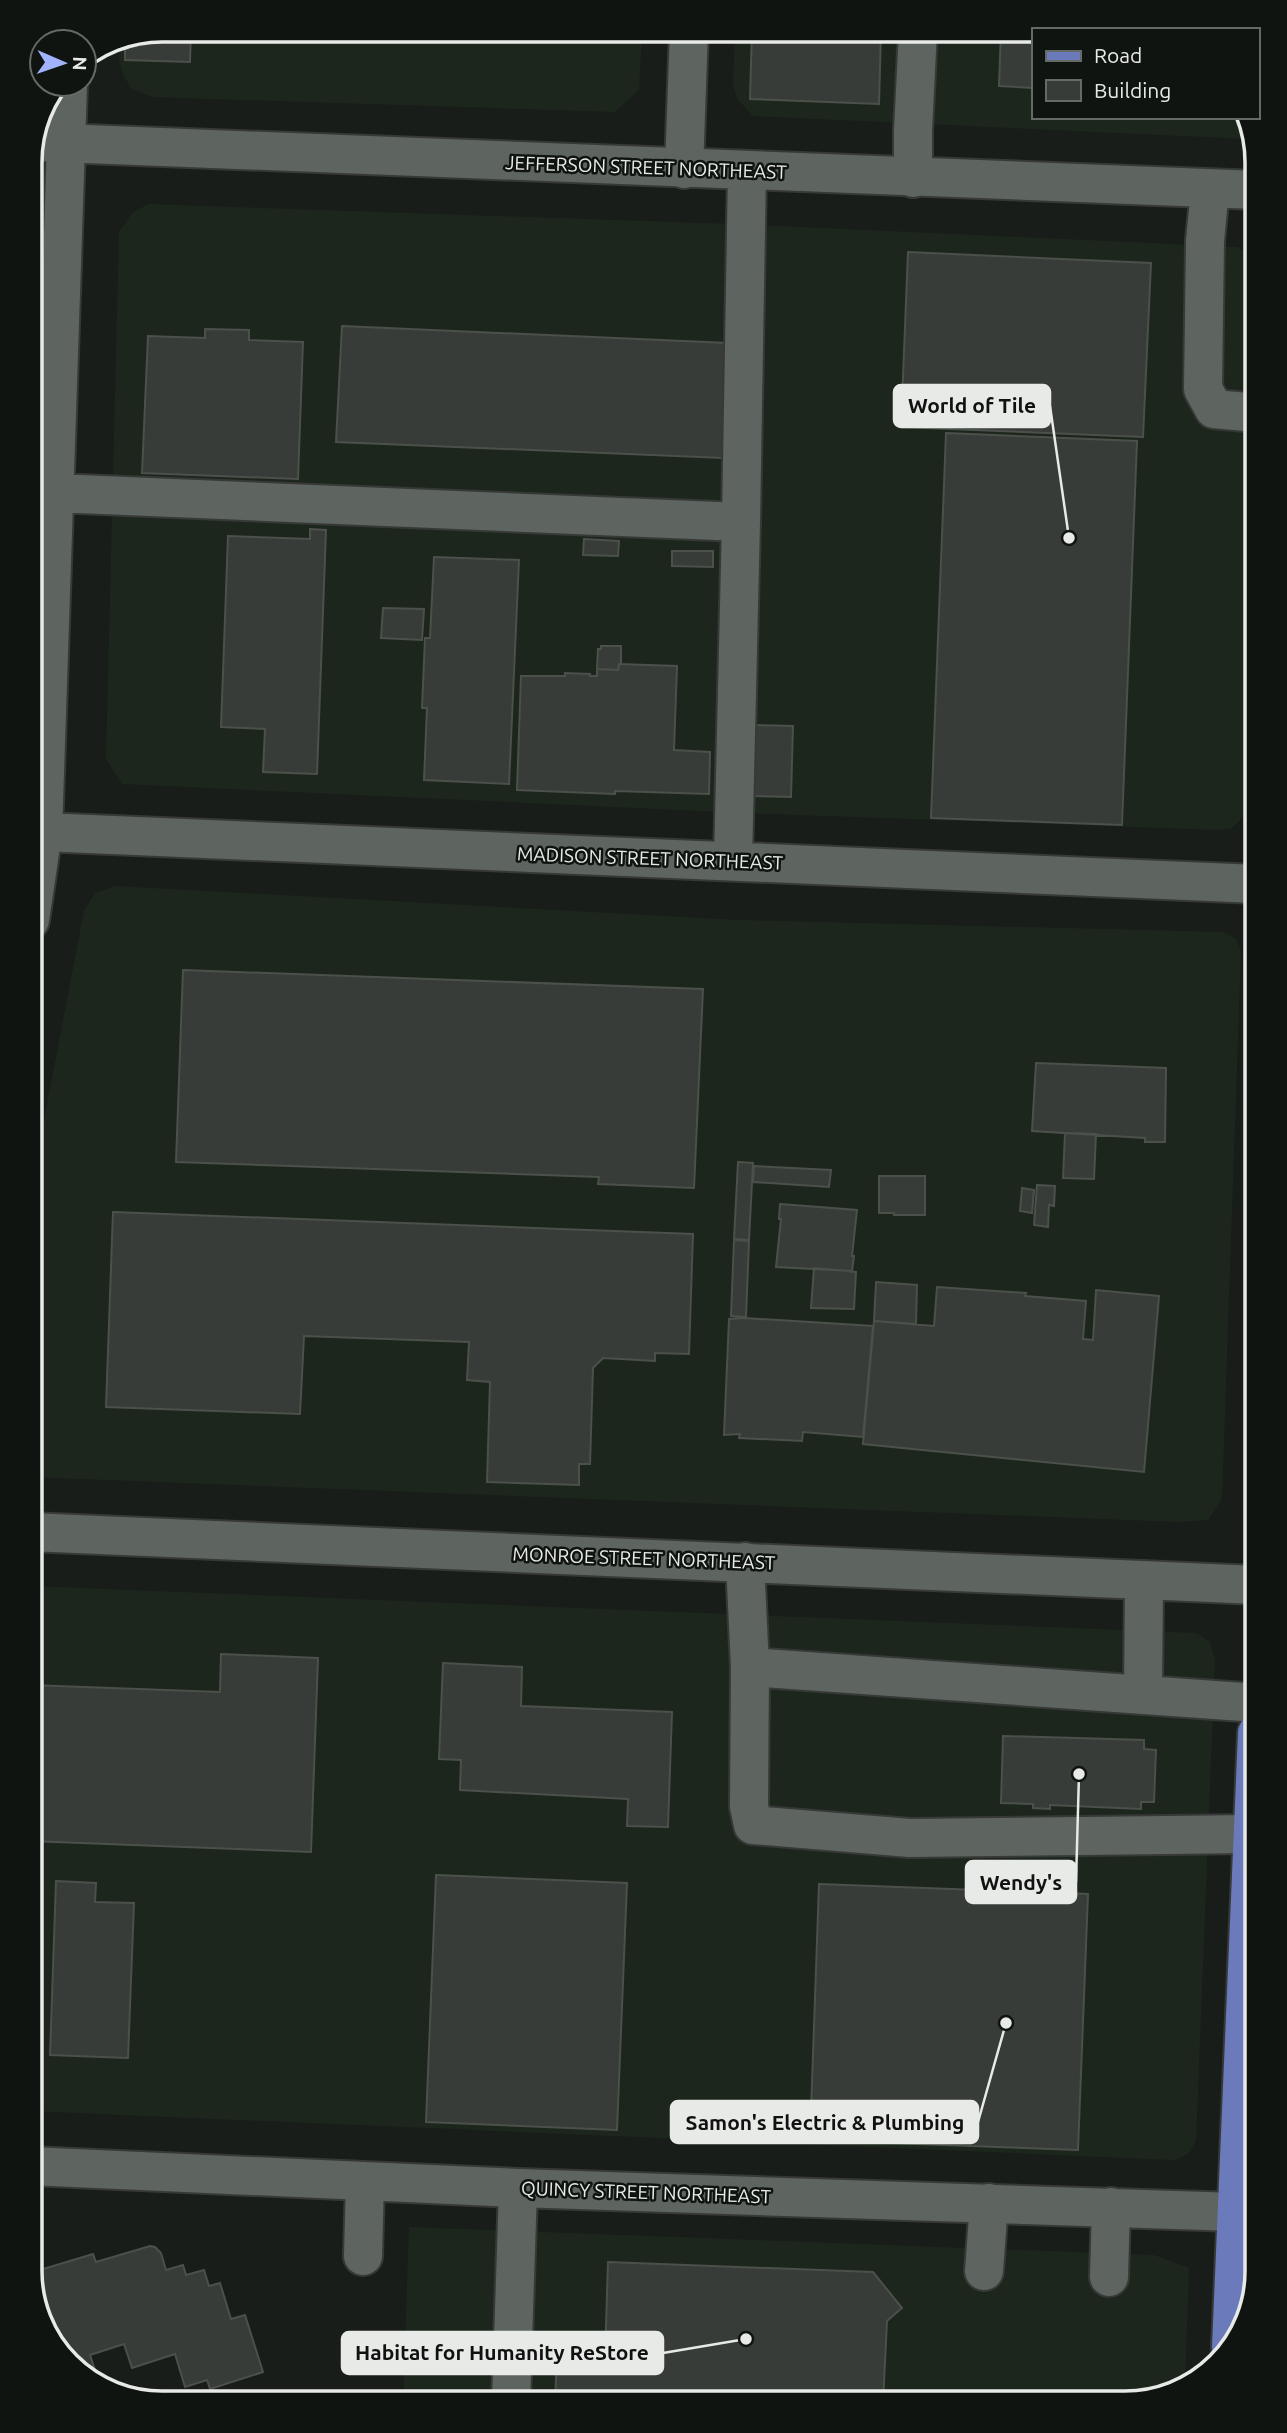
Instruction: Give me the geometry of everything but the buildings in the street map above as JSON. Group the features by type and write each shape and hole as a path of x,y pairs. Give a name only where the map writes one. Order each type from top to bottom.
{"main road":[{"path":"1234,2321 1245,2235"}],"street":[{"path":"684,169 689,42"},
{"path":"913,178 917,42"},
{"path":"42,839 55,493 51,142 64,98"},
{"name":"JEFFERSON STREET NORTHEAST","path":"51,142 1245,190"},
{"path":"733,861 747,171"},
{"path":"1210,189 1205,241 1203,389 1214,409 1245,412"},
{"path":"55,493 741,522"},
{"name":"MADISON STREET NORTHEAST","path":"43,832 1245,883"},
{"name":"MONROE STREET NORTHEAST","path":"42,1533 1245,1584"},
{"path":"745,1562 750,1667 749,1806 753,1825 911,1838 1245,1834"},
{"path":"1143,1694 1144,1580"},
{"path":"750,1667 1245,1702"},
{"name":"QUINCY STREET NORTHEAST","path":"42,2167 518,2188 1111,2207 1245,2219"},
{"path":"363,2256 365,2181"},
{"path":"511,2391 518,2188"},
{"path":"984,2271 989,2203"},
{"path":"1109,2277 1111,2207"}],"shaded area":[{"path":"162,42 641,42 639,90 615,112 151,97 131,88 119,60 119,50 139,44"},
{"path":"735,42 1032,42 1032,119 1237,119 1243,139 753,116 738,100 733,86"},
{"path":"148,204 759,225 1237,247 1245,251 1245,815 1232,828 1218,830 743,813 122,784 106,759 119,232 132,213"},
{"path":"115,886 739,920 1224,932 1236,939 1241,951 1222,1499 1208,1520 1179,1522 42,1477 42,1130 84,911 95,893"},
{"path":"42,1586 1196,1633 1210,1642 1215,1660 1196,2141 1188,2154 1175,2160 42,2112"},
{"path":"409,2227 1154,2255 1189,2268 1185,2375 1148,2389 403,2391"}],"place":[{"name":"World of Tile","path":"1069,538"},
{"name":"Wendy's","path":"1079,1774"},
{"name":"Samon's Electric & Plumbing","path":"1006,2023"},
{"name":"Habitat for Humanity ReStore","path":"746,2339"}]}
